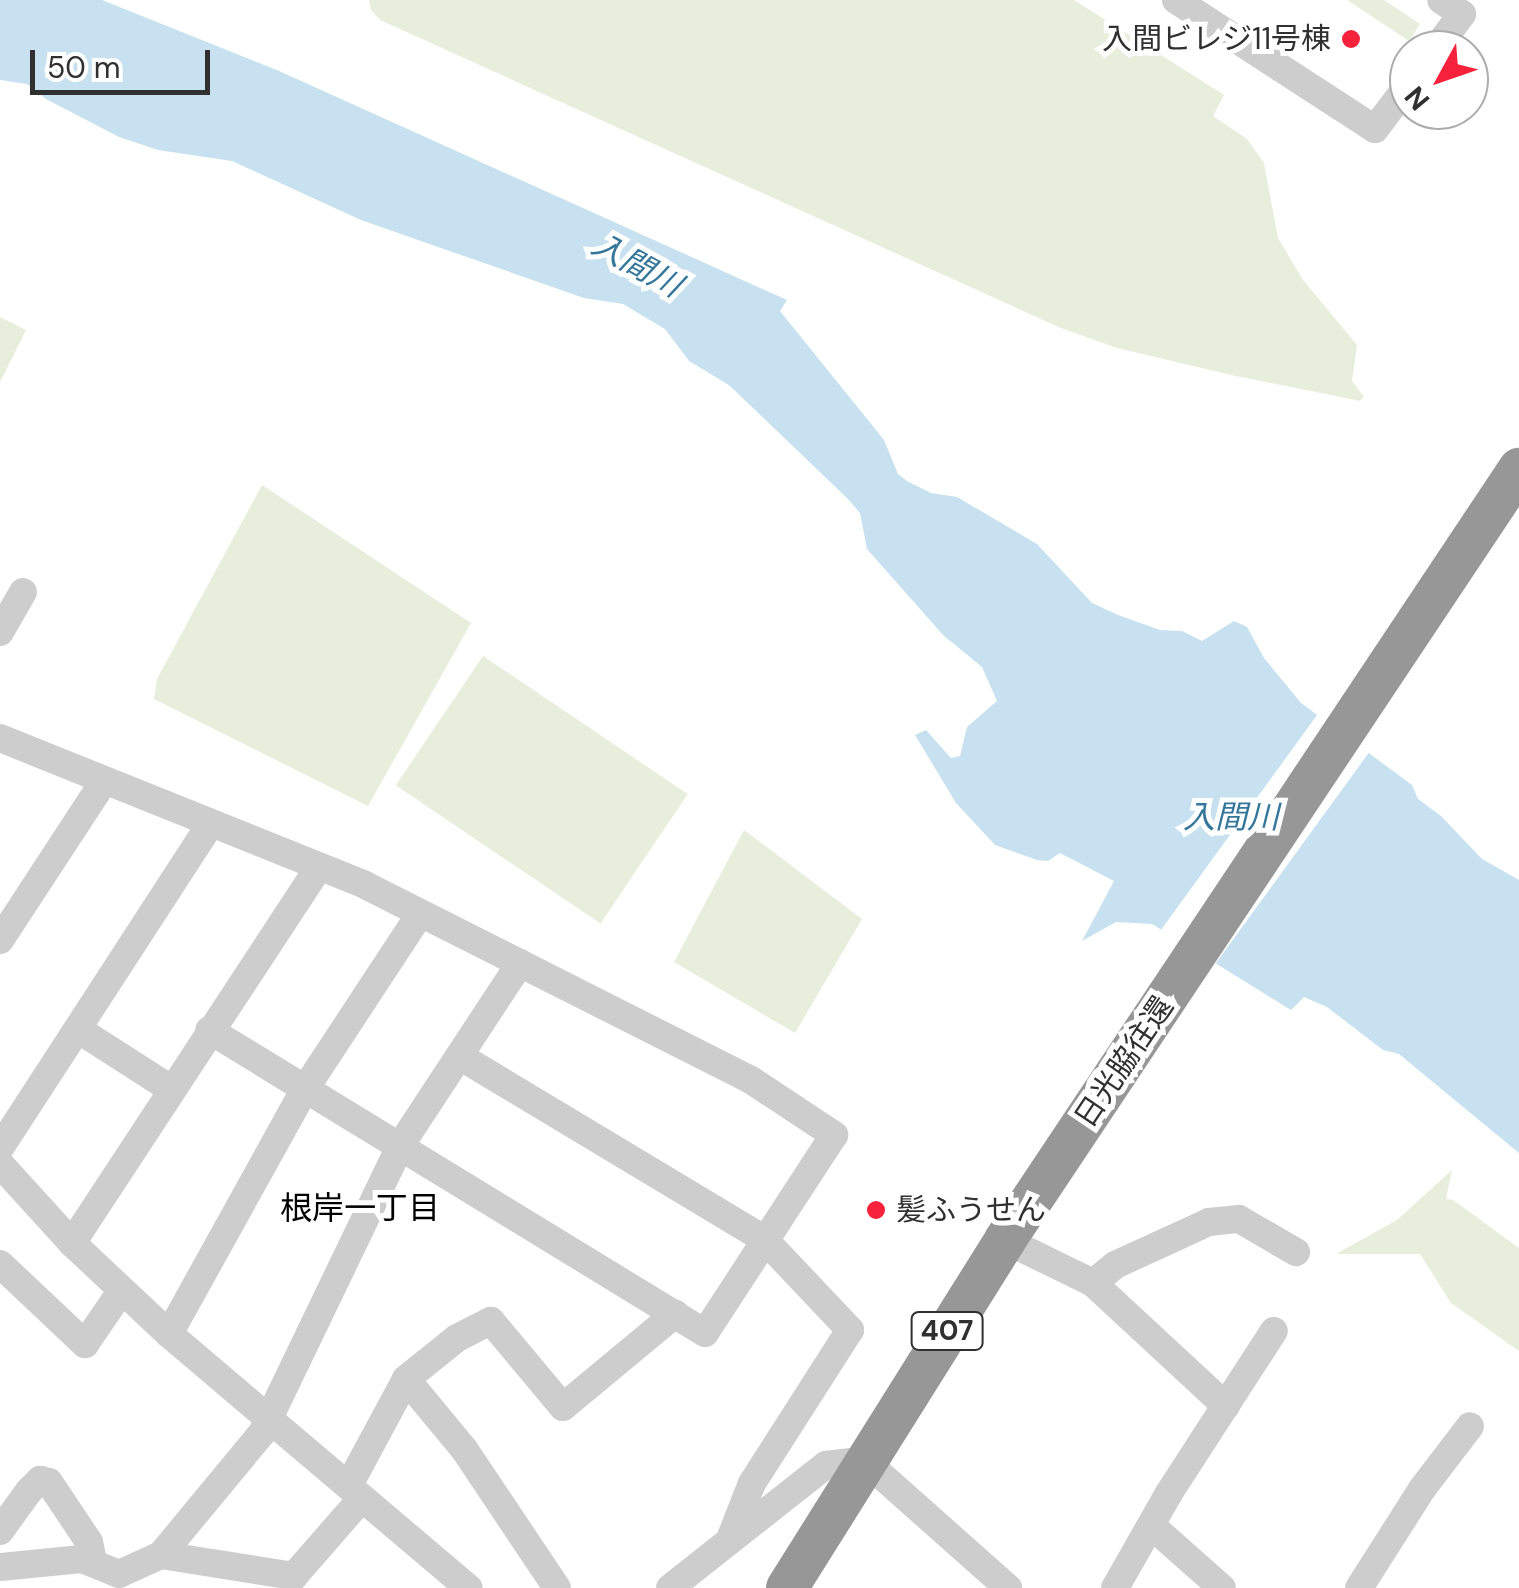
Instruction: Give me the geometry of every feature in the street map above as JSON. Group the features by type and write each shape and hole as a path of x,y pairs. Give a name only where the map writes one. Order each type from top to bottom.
{"highway":[{"name":"日光脇往還","path":"864,1460 1030,1202 1517,472"},
{"name":"407","path":"786,1588 864,1460"}],"street":[{"path":"1176,0 1375,130 1389,111"},
{"path":"1441,0 1462,14 1450,30"},
{"path":"0,632 24,592"},
{"path":"0,738 210,826 365,885 751,1080 834,1135 705,1333 209,1030"},
{"path":"0,940 104,780"},
{"path":"0,1148 210,826"},
{"path":"72,1243 318,868"},
{"path":"169,1334 304,1089 420,914"},
{"path":"0,1566 93,1562 119,1574 160,1555 269,1420 400,1146 520,964"},
{"path":"79,1030 171,1088"},
{"path":"461,1056 766,1240 850,1330 752,1482 730,1540"},
{"path":"0,1164 72,1243 169,1334 469,1588"},
{"path":"1092,1283 1115,1265 1210,1222 1239,1219 1296,1252"},
{"path":"1005,1240 1092,1283 1226,1406"},
{"path":"0,1264 85,1344 122,1290"},
{"path":"160,1555 294,1576 356,1492 406,1379 457,1338 490,1321 563,1407 674,1314"},
{"path":"1115,1588 1169,1493 1274,1331"},
{"path":"406,1379 464,1449 557,1588"},
{"path":"1359,1588 1422,1490 1470,1426"},
{"path":"670,1588 826,1465 864,1460 1008,1588"},
{"path":"0,1531 40,1480 49,1482 89,1542 93,1562"},
{"path":"1152,1527 1222,1588"}],"green space":[{"path":"369,0 1074,0 1224,95 1213,116 1247,139 1264,163 1278,238 1303,280 1357,345 1352,381 1364,397 1360,401 1236,376 1117,348 1061,328 380,20 371,10"},
{"path":"1347,0 1384,0 1420,24 1416,30 1392,30"},
{"path":"0,317 26,330 0,382"},
{"path":"262,485 471,623 368,806 154,699 157,679"},
{"path":"483,656 688,794 601,923 396,785"},
{"path":"744,830 862,919 795,1033 674,962"},
{"path":"1452,1170 1446,1199 1453,1200 1519,1248 1519,1351 1451,1303 1420,1254 1336,1254 1397,1220"}],"water":[{"name":"入間川","path":"0,0 102,0 279,71 787,300 780,311 884,440 898,474 907,481 931,493 957,497 1037,544 1092,603 1118,615 1160,630 1182,631 1202,641 1234,621 1247,627 1264,658 1301,703 1412,785 1418,799 1441,816 1482,859 1519,880 1519,1153 1399,1054 1383,1050 1327,1007 1304,997 1291,1010 1152,924 1116,922 1082,941 1114,881 1060,853 1048,861 1037,860 995,845 956,803 915,735 926,730 951,758 960,756 967,727 997,701 982,667 943,635 867,549 860,513 848,499 729,385 689,361 665,329 623,304 584,298 361,220 232,161 158,150 119,137 46,99 27,84 0,80"}],"pier":[{"path":"1320,711 1372,749 1210,971 1158,933"}],"place":[{"name":"入間ビレジ11号棟","path":"1351,39"},
{"name":"髪ふうせん","path":"876,1210"}],"district":[{"name":"根岸一丁目","path":"360,1208"}]}
